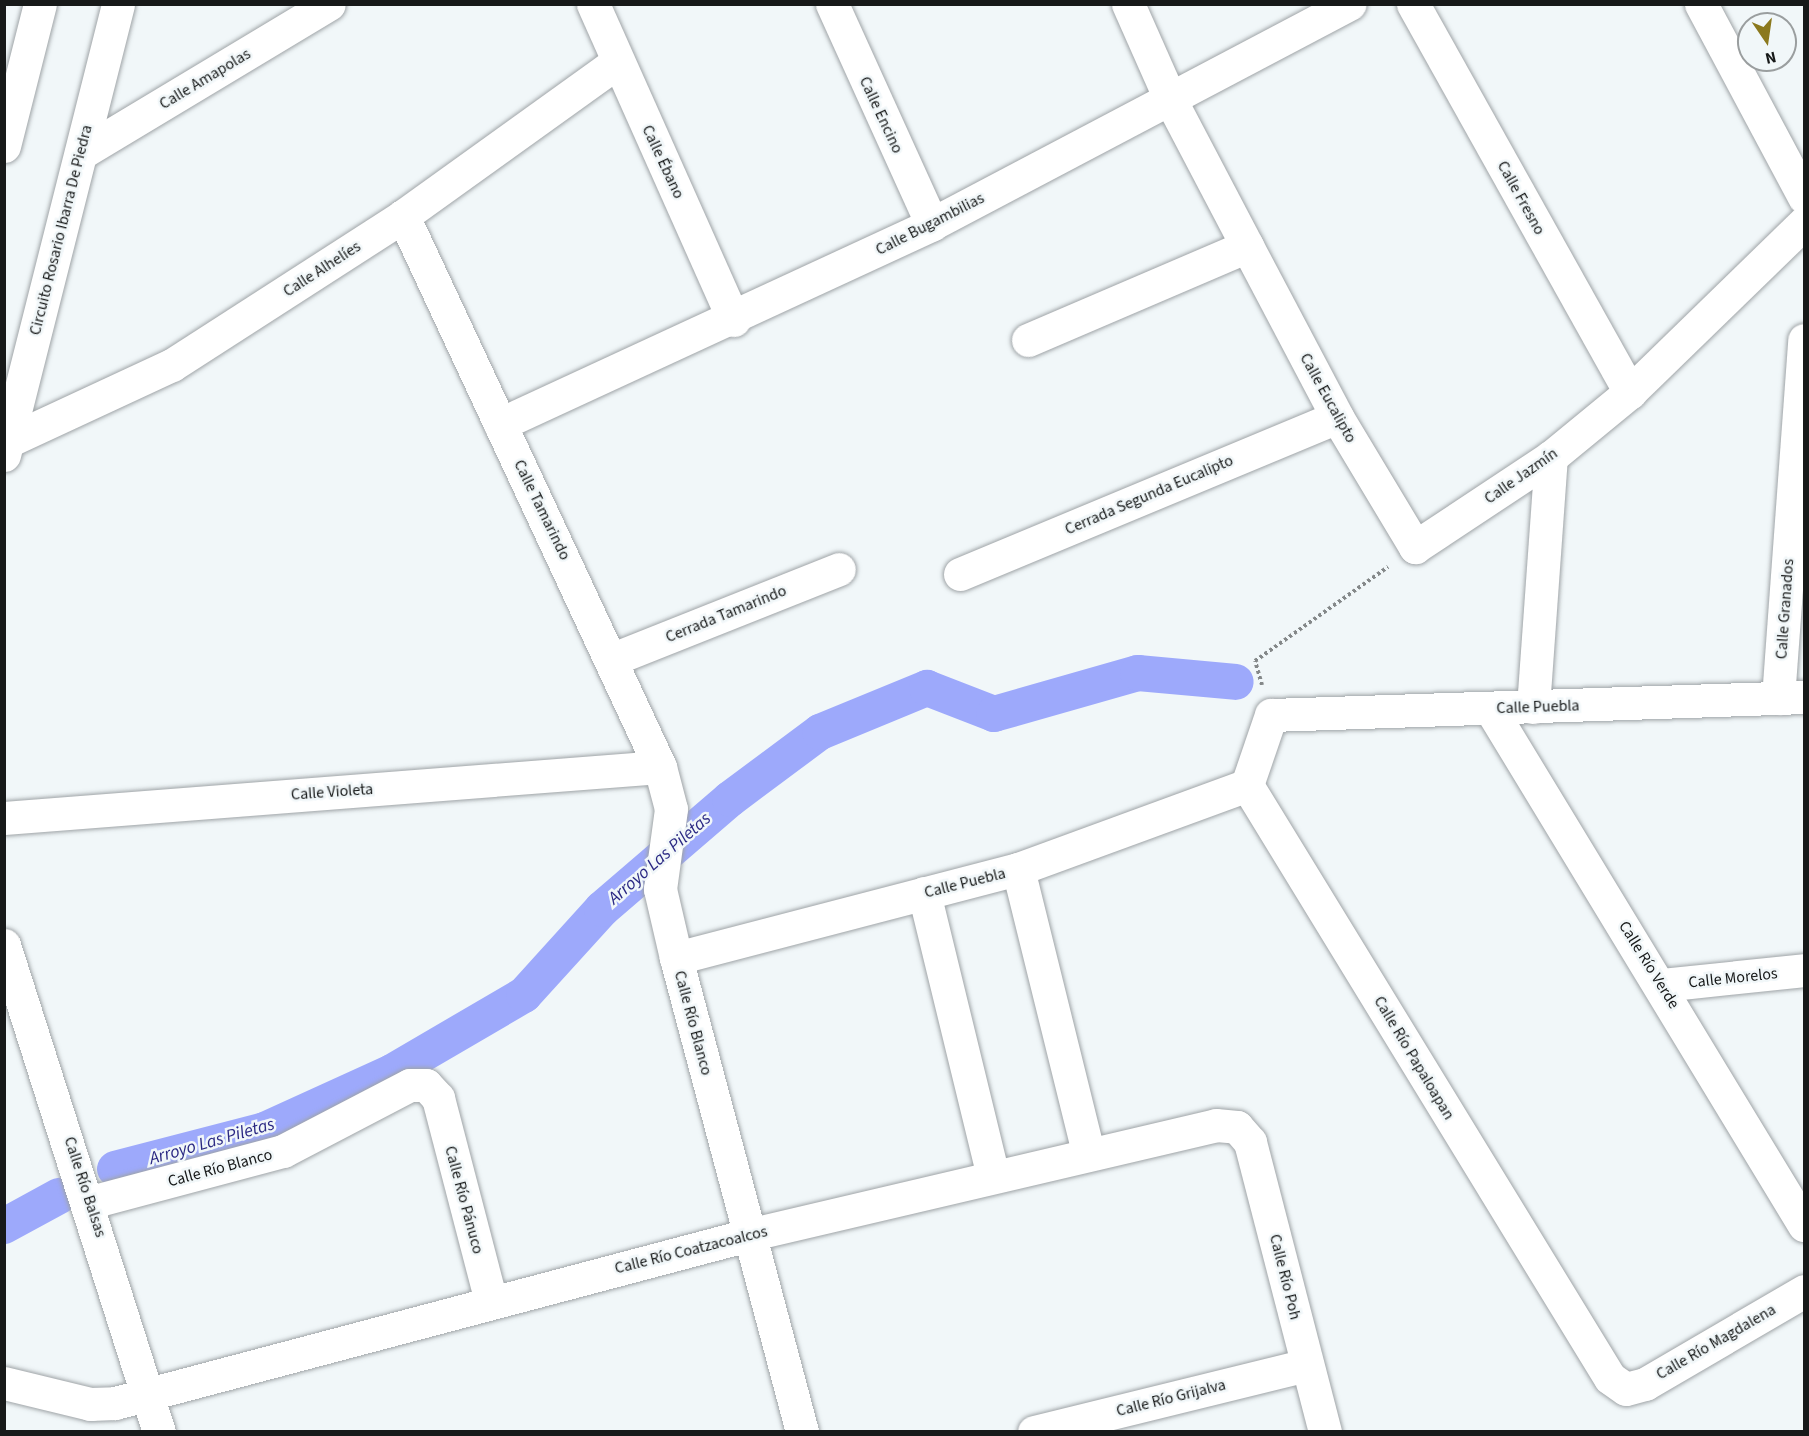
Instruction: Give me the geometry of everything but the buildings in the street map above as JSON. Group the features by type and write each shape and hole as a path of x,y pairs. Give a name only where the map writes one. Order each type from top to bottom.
{"street":[{"path":"4,146 40,4"},
{"name":"Circuito Rosario Ibarra De Piedra","path":"6,448 118,4"},
{"name":"Calle Amapolas","path":"81,153 329,4"},
{"name":"Calle Ébano","path":"593,4 616,63 734,320"},
{"name":"Calle Encino","path":"832,4 932,224"},
{"name":"Calle Eucalipto","path":"1128,4 1171,101 1337,417 1415,547"},
{"name":"Calle Bugambilias","path":"500,424 734,320 932,224 1171,101 1350,4"},
{"name":"Calle Fresno","path":"1413,4 1629,392"},
{"path":"1701,4 1804,197"},
{"name":"Calle Alhelíes","path":"6,448 172,365 403,216 616,63"},
{"name":"Calle Tamarindo","path":"403,216 500,424 614,659 660,767 671,809"},
{"name":"Calle Jazmín","path":"1415,547 1551,457 1629,392 1804,223"},
{"path":"1028,340 1247,246"},
{"name":"Calle Granados","path":"1791,697 1804,340"},
{"name":"Cerrada Segunda Eucalipto","path":"960,574 1337,417"},
{"path":"1533,707 1551,457"},
{"name":"Cerrada Tamarindo","path":"614,659 839,569"},
{"name":"Calle Puebla","path":"1271,715 1791,697"},
{"name":"Calle Río Verde","path":"1490,708 1662,985 1803,1221"},
{"path":"1247,785 1271,715"},
{"name":"Calle Violeta","path":"4,818 660,767"},
{"name":"Calle Puebla","path":"676,958 1018,869 1247,785"},
{"name":"Calle Río Papaloapan","path":"1247,785 1610,1378 1626,1389"},
{"name":"Calle Río Blanco","path":"671,809 660,889 748,1235"},
{"path":"1018,869 1088,1152"},
{"path":"924,893 993,1176"},
{"name":"Calle Río Balsas","path":"4,945 91,1202 159,1431"},
{"name":"Calle Morelos","path":"1662,985 1804,970"},
{"name":"Calle Río Blanco","path":"91,1202 283,1151 410,1085 426,1084 438,1098"},
{"name":"Calle Río Pánuco","path":"438,1098 491,1301"},
{"name":"Calle Río Coatzacoalcos","path":"4,1383 90,1404 149,1392 748,1235 1088,1152 1216,1125 1237,1127"},
{"name":"Calle Río Poh","path":"1237,1127 1250,1142 1325,1431"},
{"path":"748,1235 802,1431"},
{"name":"Calle Río Magdalena","path":"1626,1389 1645,1384 1804,1291"},
{"name":"Calle Río Grijalva","path":"1049,1430 1307,1365"}],"path":[{"path":"1271,715 1255,661 1415,547"}],"waterway":[{"name":"Arroyo Las Piletas","path":"115,1169 265,1130 392,1072 524,995 602,909 730,799 820,732 927,688 994,714 1138,673 1236,682"},
{"name":"Arroyo Las Piletas","path":"4,1226 59,1196"}]}
